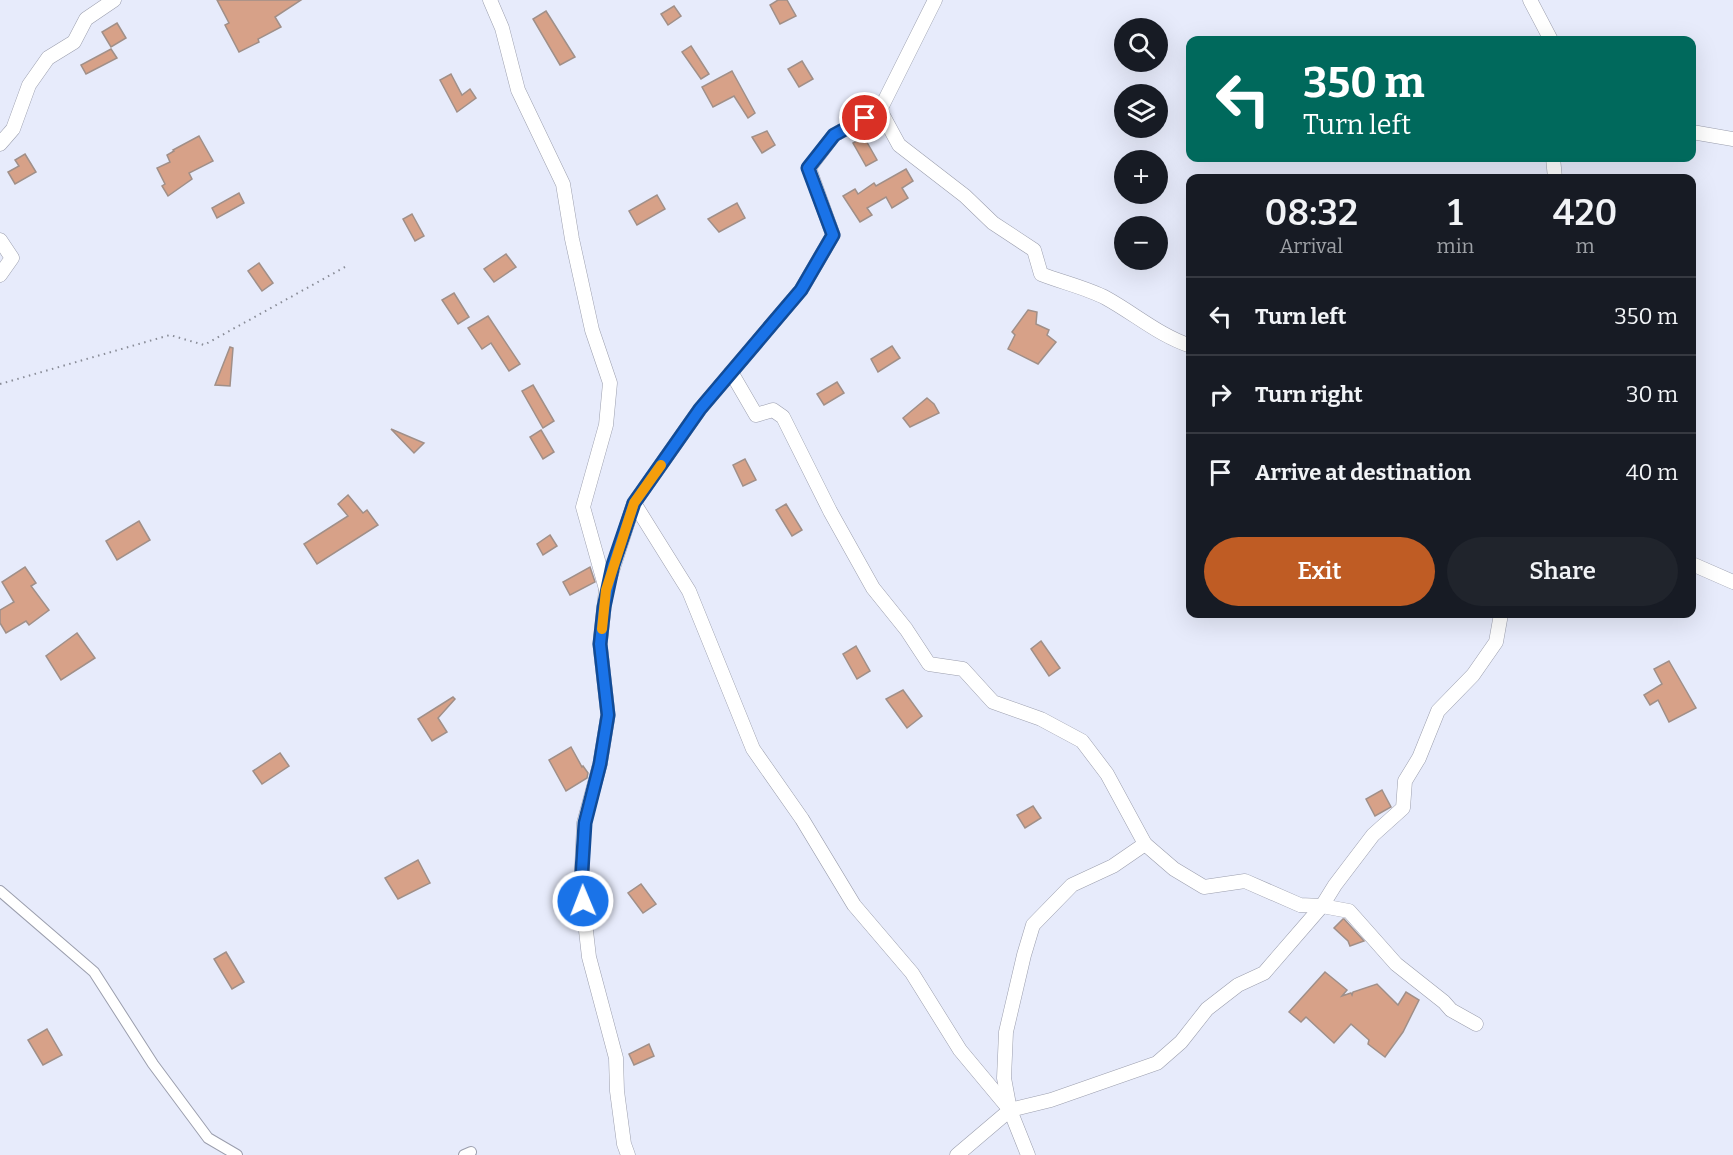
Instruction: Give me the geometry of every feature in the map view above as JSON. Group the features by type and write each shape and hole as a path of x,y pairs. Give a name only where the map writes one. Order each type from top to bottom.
{"street":[{"path":"0,144 13,129 28,85 48,58 74,42 86,19 114,0"},
{"path":"490,0 502,28 518,90 563,184 572,239 592,330 610,383 606,425 583,507 606,590"},
{"path":"628,1155 624,1144 617,1091 616,1058 589,957 581,887 585,823 600,764 608,715 600,644 606,590 634,503 700,409 801,290 833,235 808,168 834,135 880,110 935,0"},
{"path":"1530,0 1549,36"},
{"path":"880,110 898,146 965,196 993,223 1034,250 1041,274 1105,298 1141,321 1186,344"},
{"path":"1696,133 1733,139"},
{"path":"0,240 12,258 0,276"},
{"path":"731,372 756,415 773,410 783,417 830,511 873,588 906,629 929,664 963,669 993,702 1041,719 1082,741 1107,774 1145,844 1174,869 1204,887 1245,881 1300,905 1323,906 1349,911 1396,964 1451,1010 1476,1024"},
{"path":"634,503 689,591 753,749 802,819 854,905 912,973 960,1050 1010,1110"},
{"path":"1696,566 1733,582"},
{"path":"957,1155 1010,1110 1051,1100 1157,1064 1180,1042 1207,1009 1238,985 1264,973 1323,906 1335,885 1373,835 1403,808 1405,781 1419,758 1438,711 1473,675 1496,642 1500,618"},
{"path":"1028,1155 1010,1110 1004,1078 1006,1032 1033,925 1072,885 1113,866 1145,844"},
{"path":"0,891 94,972 153,1064 208,1138 237,1155"}],"path":[{"path":"0,384 170,335 204,345 345,267"}],"building":[{"path":"217,0 301,0 275,17 281,27 239,52 225,25 229,23"},
{"path":"778,0 787,0 796,16 780,24 770,5"},
{"path":"674,6 681,16 668,25 661,14"},
{"path":"546,11 575,57 560,65 533,19"},
{"path":"117,23 126,38 111,47 102,32"},
{"path":"691,46 709,74 701,79 682,52"},
{"path":"111,49 117,58 86,74 81,65"},
{"path":"802,61 813,79 799,87 788,69"},
{"path":"732,71 755,113 748,118 734,96 713,107 702,87"},
{"path":"451,74 462,95 470,89 476,98 457,112 440,80"},
{"path":"767,131 775,145 762,153 752,137"},
{"path":"199,136 213,161 189,173 192,179 168,196 162,186 165,184 157,168 170,162 167,155 173,150"},
{"path":"864,137 877,160 866,166 853,143"},
{"path":"25,154 36,172 15,184 8,172 19,166 15,160"},
{"path":"906,169 913,181 902,188 908,198 892,208 886,197 867,208 872,215 860,222 843,196 855,189 858,194 874,183 876,186"},
{"path":"239,193 244,203 217,218 212,208"},
{"path":"657,195 665,209 637,225 629,211"},
{"path":"737,203 745,218 719,232 708,219"},
{"path":"412,214 424,236 415,241 403,219"},
{"path":"506,254 516,267 494,282 484,269"},
{"path":"259,263 273,283 262,291 248,271"},
{"path":"454,293 469,317 458,324 442,300"},
{"path":"1028,310 1037,312 1036,324 1049,330 1047,335 1056,342 1038,364 1008,349 1015,335 1012,332"},
{"path":"488,316 520,364 509,371 491,343 482,349 468,328"},
{"path":"892,346 900,358 878,372 871,359"},
{"path":"230,347 233,348 230,386 215,385"},
{"path":"837,382 844,393 824,405 817,394"},
{"path":"533,385 554,421 543,428 522,391"},
{"path":"927,398 939,413 910,427 903,418"},
{"path":"391,429 424,443 414,453"},
{"path":"541,430 554,452 543,459 530,437"},
{"path":"745,459 756,480 743,486 733,465"},
{"path":"348,495 363,513 367,510 378,525 317,564 304,544 348,516 338,504"},
{"path":"786,504 802,530 792,536 776,510"},
{"path":"139,521 150,540 117,560 106,541"},
{"path":"550,535 557,546 543,555 537,544"},
{"path":"25,567 36,583 31,586 49,610 29,625 26,621 6,633 0,623 0,610 14,602 2,582"},
{"path":"590,567 595,582 570,595 563,582"},
{"path":"77,633 95,658 61,680 46,656"},
{"path":"1041,641 1060,668 1049,676 1031,649"},
{"path":"856,646 870,671 857,679 843,654"},
{"path":"1669,661 1696,708 1669,722 1658,700 1650,705 1644,695 1662,684 1654,669"},
{"path":"903,690 922,716 907,728 886,699"},
{"path":"453,697 455,699 438,718 447,732 432,741 418,719"},
{"path":"571,747 588,773 587,778 566,791 549,760"},
{"path":"280,753 289,766 262,784 253,771"},
{"path":"1382,790 1391,807 1375,816 1366,799"},
{"path":"1033,806 1041,818 1025,828 1017,815"},
{"path":"418,860 430,883 398,899 385,878"},
{"path":"641,884 656,904 643,913 628,893"},
{"path":"1343,919 1364,941 1350,946 1348,941 1334,928"},
{"path":"226,952 244,982 232,989 214,959"},
{"path":"1325,972 1347,990 1342,996 1351,993 1352,995 1353,992 1377,984 1398,1005 1406,992 1419,1000 1403,1032 1385,1057 1368,1044 1369,1040 1351,1024 1334,1043 1306,1017 1301,1022 1289,1012"},
{"path":"47,1029 62,1055 43,1065 28,1040"},
{"path":"649,1044 654,1056 634,1065 629,1054"}],"slow traffic":[{"path":"602,629 606,590 634,503 661,465"}],"route":[{"path":"583,901 581,887 585,823 600,764 608,715 600,644 606,590 634,503 700,409 801,290 833,235 808,168 834,135 865,118"}]}
